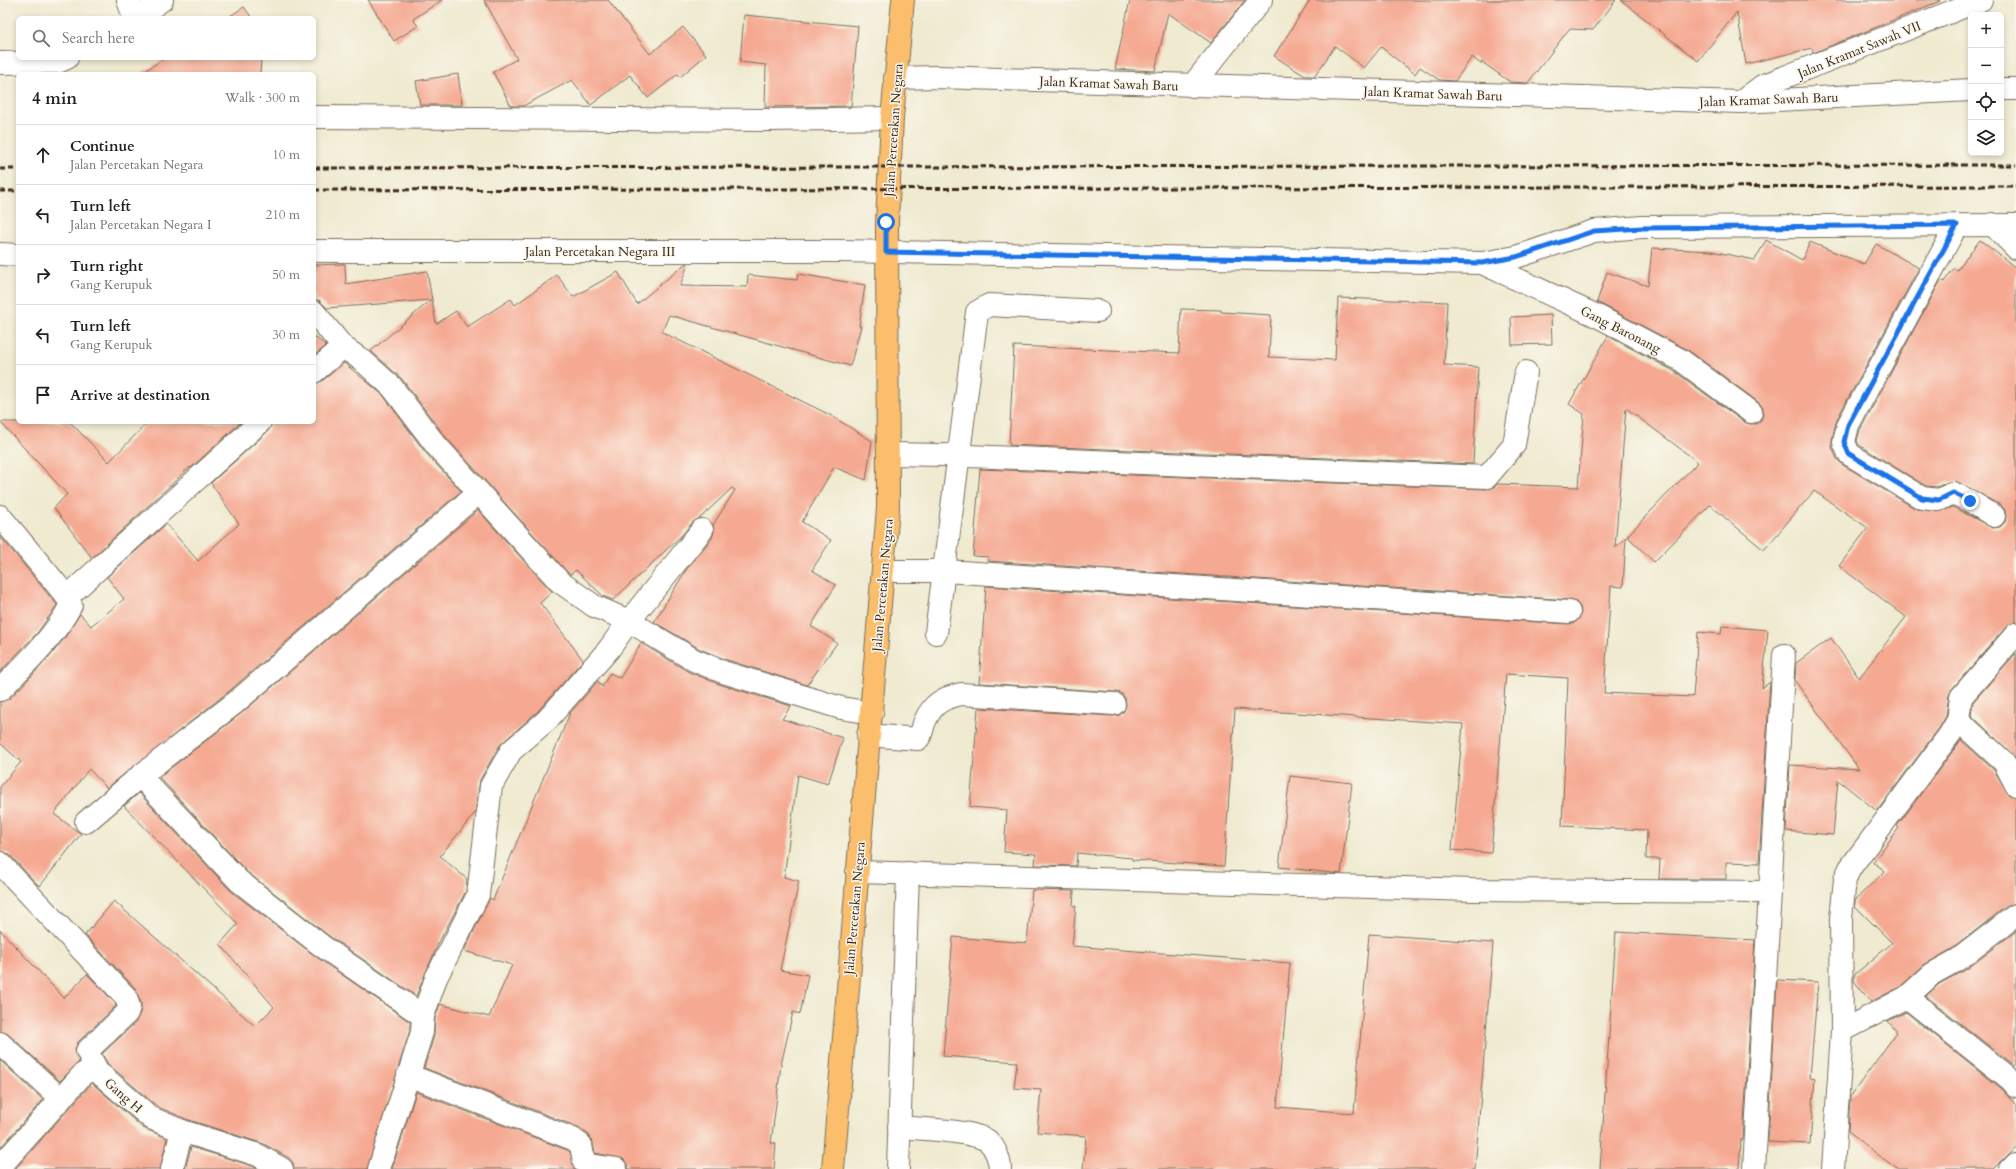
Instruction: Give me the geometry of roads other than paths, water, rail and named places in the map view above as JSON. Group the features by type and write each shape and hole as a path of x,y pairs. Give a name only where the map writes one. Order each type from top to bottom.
{"main road":[{"name":"Jalan Percetakan Negara","path":"833,1169 888,508 886,252 888,168 903,0"}],"street":[{"path":"128,0 133,16"},
{"path":"140,16 162,0"},
{"path":"1192,86 1261,0"},
{"name":"Jalan Kramat Sawah VII","path":"1741,102 1762,86 1981,0"},
{"path":"0,63 65,65"},
{"name":"Jalan Kramat Sawah Baru","path":"895,78 946,78 1741,102 1968,90"},
{"path":"2004,89 2016,89"},
{"path":"316,116 755,120 892,118"},
{"path":"1992,224 2016,248"},
{"path":"1957,225 1848,425 1844,442 1849,454 1922,498 1939,500 1953,493 1970,501 1994,516"},
{"path":"1482,263 1516,257 1594,231 1634,228 2016,225"},
{"name":"Jalan Percetakan Negara III","path":"316,252 886,252 1482,263"},
{"path":"0,254 16,255"},
{"name":"Gang Baronang","path":"1482,263 1599,318 1681,360 1751,412"},
{"path":"936,633 960,456 974,328 978,312 989,305 1098,311"},
{"path":"316,314 342,347 362,360 392,387 435,444 560,582 594,606 629,621 694,660 723,672 841,708 872,714"},
{"path":"316,370 342,347"},
{"path":"888,454 1487,477 1514,445 1526,372"},
{"path":"67,597 258,424"},
{"path":"86,822 140,776 235,703 478,492"},
{"path":"0,516 67,597 71,605 61,624 0,690"},
{"path":"379,1169 422,1032 422,1016 436,978 478,895 491,786 511,750 547,720 610,649 629,621 702,530"},
{"path":"883,571 945,571 1569,612"},
{"path":"1832,1169 1842,1031 1841,918 1845,879 1850,868 1950,734 1958,720 1962,697 2016,634"},
{"path":"1754,1169 1784,655"},
{"path":"868,735 918,739 922,734 925,722 933,708 943,698 961,694 1114,704"},
{"path":"1958,720 2004,762 2016,785"},
{"path":"140,776 240,881 322,946 422,1016"},
{"path":"0,863 126,997 130,1008 127,1013 87,1051 98,1072"},
{"path":"857,872 1473,890 1770,892"},
{"path":"898,1169 908,873"},
{"path":"1842,1031 1907,997 1932,974 1959,959 2016,915"},
{"path":"1907,997 2011,1080 2016,1086"},
{"path":"0,1043 61,1100"},
{"name":"Gang H","path":"0,1167 83,1074 90,1070 98,1072 151,1118 182,1131 258,1155 282,1169"},
{"path":"408,1075 573,1139 581,1145 584,1162 588,1165 616,1169"},
{"path":"899,1127 964,1133 988,1142 1000,1160 1000,1169"},
{"path":"172,1169 182,1131"},
{"path":"2010,1169 2016,1163"}],"railway":[{"path":"316,168 2016,165"},
{"path":"0,169 16,169"},
{"path":"316,190 2016,186"},
{"path":"0,191 16,191"}]}
